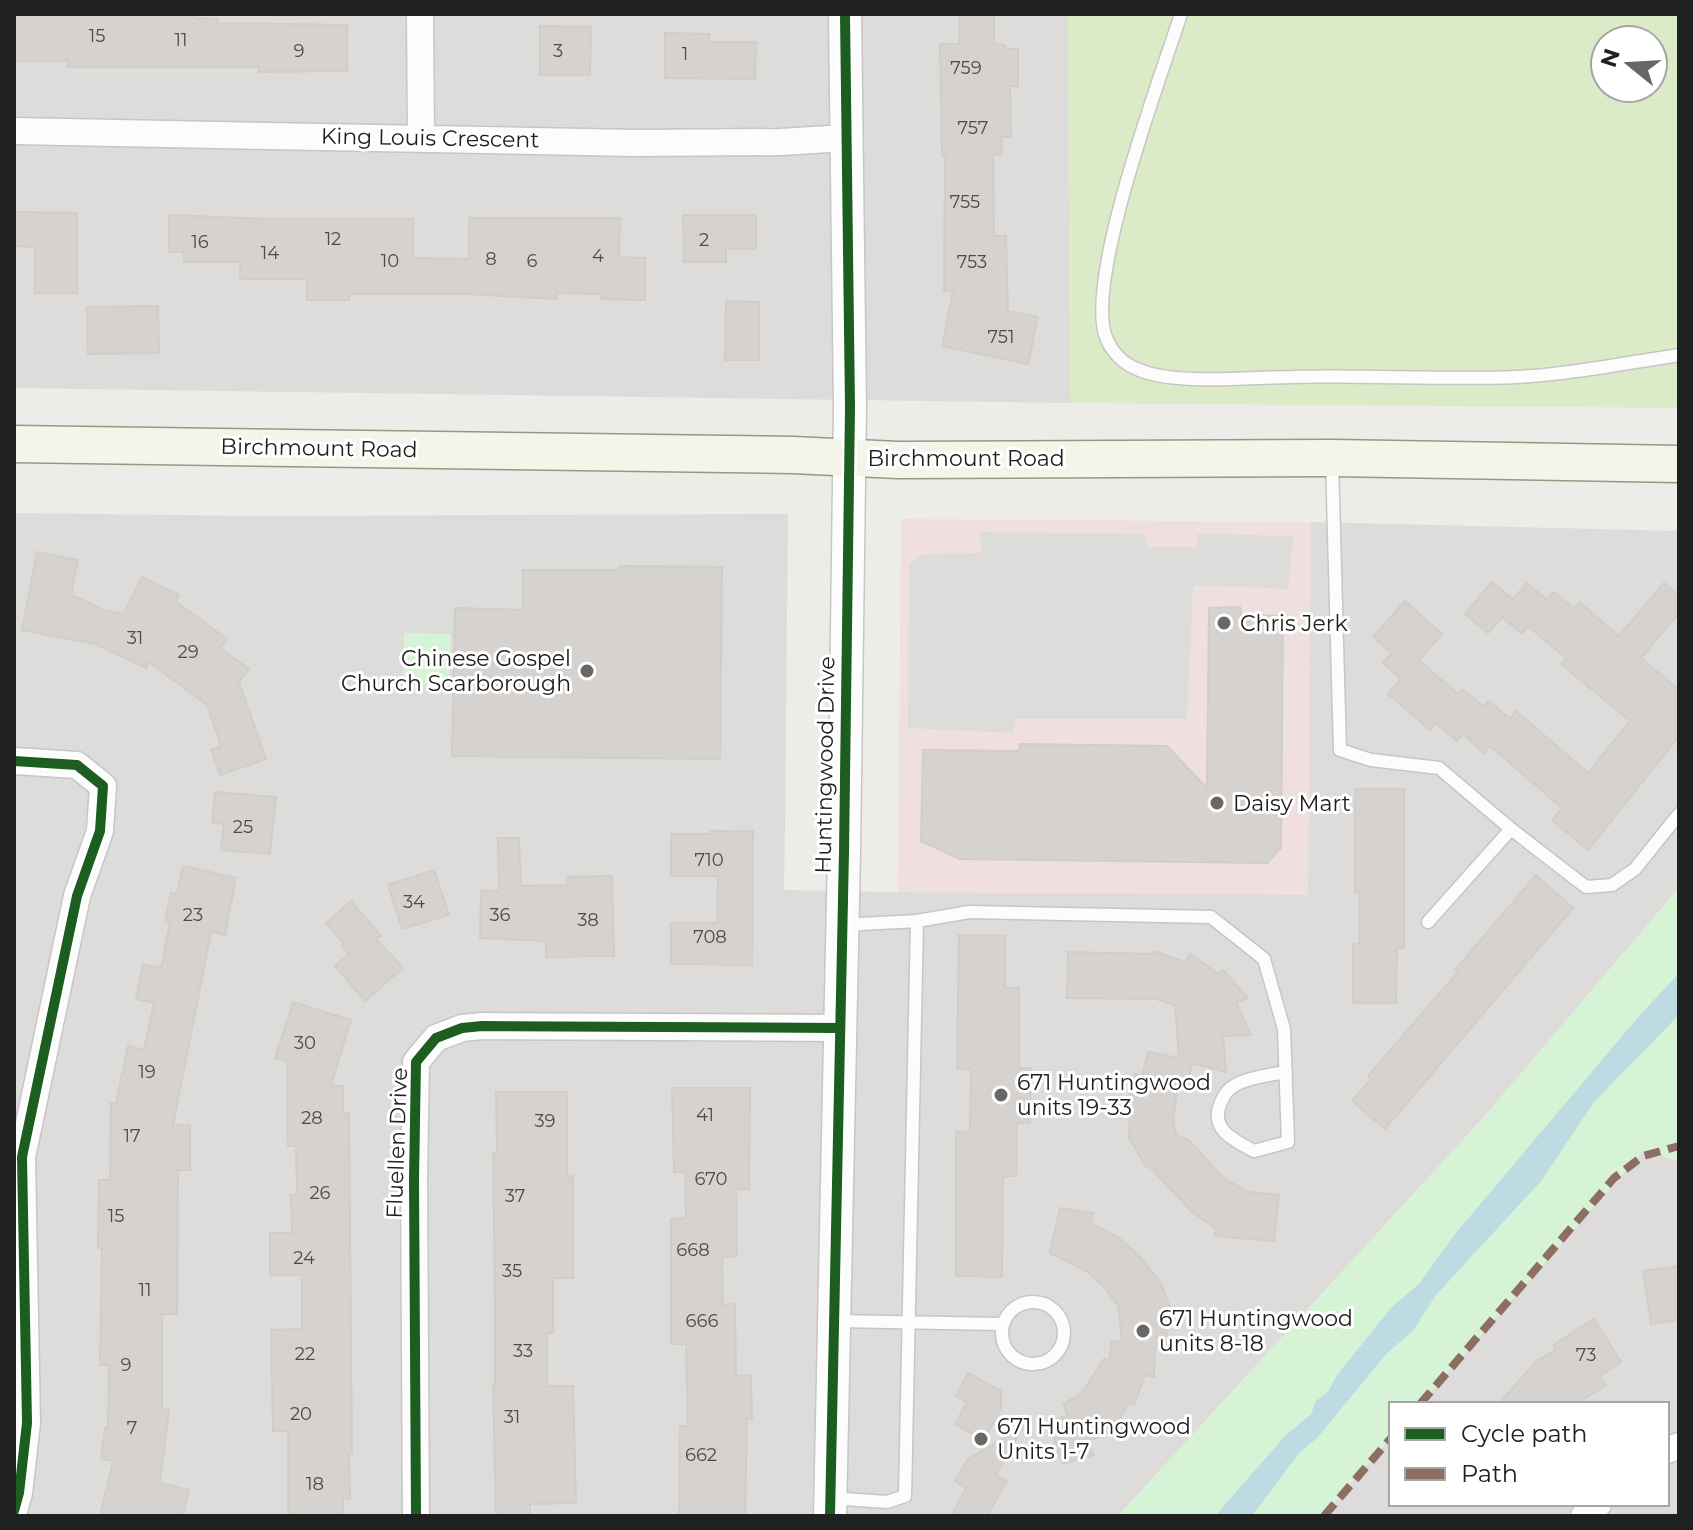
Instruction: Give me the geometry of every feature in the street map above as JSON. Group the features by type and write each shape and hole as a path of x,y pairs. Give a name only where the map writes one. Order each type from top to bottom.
{"main road":[{"name":"Birchmount Road","path":"14,444 898,460 1332,458 1679,464"}],"street":[{"path":"420,14 421,137"},
{"name":"Huntingwood Drive","path":"830,1507 849,457 845,14"},
{"name":"King Louis Crescent","path":"14,131 635,143 781,142 846,138"},
{"path":"14,761 77,765 103,786 100,831 77,896 22,1157 27,1423 14,1511"},
{"name":"Fluellen Drive","path":"416,1516 416,1062 436,1038 462,1028 482,1026 840,1028"}],"lane":[{"path":"1181,14 1135,157 1112,236 1104,277 1102,314 1106,339 1118,357 1138,370 1193,378 1379,375 1518,377 1679,355"},
{"path":"1332,458 1340,750 1371,760 1439,768 1586,887 1612,885 1635,869 1679,814"},
{"path":"1428,922 1511,829"},
{"path":"842,925 917,921 969,912 1211,917 1264,959 1284,1029 1286,1072 1288,1142 1254,1151 1229,1138 1218,1125 1217,1111 1227,1090 1240,1082 1286,1072"},
{"path":"830,1507 887,1502 905,1496 917,921"},
{"path":"1037,1301 1056,1310 1065,1330 1059,1351 1041,1364 1019,1361 1004,1346 1002,1324 1016,1306 1037,1301"},
{"path":"835,1321 1002,1324"}],"shaded area":[{"path":"14,14 1068,14 1070,403 14,388"},
{"path":"14,513 262,516 331,828 785,826 784,890 898,892 1307,894 1311,522 1679,531 1679,888 1483,1118 1118,1516 14,1516"},
{"path":"788,514 785,826 331,828 262,516"},
{"path":"901,519 1311,522 1308,895 898,892"},
{"path":"980,532 1146,534 1146,547 1197,547 1197,534 1293,536 1288,589 1193,585 1187,719 1015,719 1014,733 908,728 909,565 923,554 981,553"},
{"path":"1679,741 1679,787 1619,860 1596,841"},
{"path":"1465,825 1517,868 1456,939 1445,929 1431,945 1410,927 1426,908 1408,893"},
{"path":"1644,1150 1679,1161 1679,1516 1322,1516 1389,1439 1389,1506 1669,1506 1669,1402 1422,1402"},
{"path":"955,1279 1001,1279 996,1301 962,1298"},
{"path":"989,1348 1029,1372 1010,1393 970,1371"}],"green space":[{"path":"1068,14 1679,14 1679,408 1070,403"},
{"path":"404,633 451,634 449,685 403,684"},
{"path":"1679,888 1679,1161 1643,1150 1422,1402 1389,1402 1389,1439 1322,1516 1118,1516 1483,1118"}],"water":[{"path":"1679,973 1679,1015 1594,1102 1542,1180 1436,1295 1413,1331 1387,1353 1317,1438 1299,1453 1252,1516 1215,1516 1286,1435 1311,1414 1316,1401 1328,1392 1337,1375 1391,1308 1419,1284 1455,1234"}],"building":[{"path":"14,14 195,14 195,18 218,19 218,23 347,25 347,71 259,72 259,67 68,67 68,61 14,61"},
{"path":"960,14 994,14 994,44 1005,45 1006,49 1018,49 1018,86 1010,86 1011,137 1001,137 1002,154 993,155 994,236 1006,236 1008,311 1038,317 1028,364 942,346 953,291 944,291 945,156 942,156 940,44 959,44"},
{"path":"540,26 591,27 590,75 540,75"},
{"path":"665,33 709,34 709,42 756,42 755,79 665,78"},
{"path":"14,212 77,213 77,293 35,293 35,247 14,246"},
{"path":"169,215 413,219 413,258 469,259 469,218 620,218 619,257 645,258 645,300 601,299 601,294 556,293 556,299 468,294 349,294 349,300 307,300 307,279 240,279 240,262 184,262 184,252 169,252"},
{"path":"683,215 756,215 756,249 726,249 726,262 684,262"},
{"path":"726,301 759,302 759,360 725,360"},
{"path":"158,306 159,353 88,354 87,307"},
{"path":"37,552 78,560 71,595 104,610 124,614 142,577 179,595 176,602 227,639 220,648 249,669 239,682 266,759 220,775 211,750 221,746 207,705 149,662 146,668 95,644 22,630"},
{"name":"Chinese Gospel Church Scarborough","path":"620,566 722,567 720,759 452,756 455,608 523,610 523,570 620,570"},
{"path":"1492,582 1513,599 1527,583 1547,600 1554,592 1574,609 1579,602 1619,636 1664,583 1679,596 1679,613 1641,658 1679,690 1679,736 1588,850 1552,820 1562,808 1490,746 1484,753 1463,734 1457,741 1436,723 1430,730 1388,694 1401,679 1383,663 1392,653 1373,637 1405,601 1442,634 1419,660 1458,694 1463,689 1484,707 1489,701 1510,719 1516,711 1588,773 1630,721 1561,664 1566,658 1528,626 1522,634 1502,617 1488,633 1465,614"},
{"path":"1240,607 1241,615 1283,616 1281,848 1267,863 960,859 921,841 923,750 1019,751 1020,744 1167,746 1207,788 1209,608"},
{"path":"1355,789 1404,789 1404,948 1397,948 1396,1003 1353,1003 1353,944 1359,944 1360,892 1355,892"},
{"path":"215,792 276,797 270,854 221,850 224,824 212,823"},
{"path":"711,831 753,831 752,965 671,964 671,923 717,923 718,876 671,876 671,834 710,834"},
{"path":"498,838 519,838 521,886 568,885 568,877 612,876 614,956 546,957 546,941 480,938 481,891 499,891"},
{"path":"183,866 236,878 225,935 211,932 173,1125 190,1125 190,1170 178,1170 177,1314 162,1314 162,1408 169,1409 160,1483 189,1490 183,1516 100,1516 113,1461 101,1459 105,1428 108,1428 109,1365 100,1365 102,1248 98,1248 99,1180 110,1180 111,1103 116,1103 128,1046 144,1050 154,1003 136,999 143,964 161,968 170,923 165,922 171,892 177,894"},
{"path":"434,870 449,915 402,929 388,885"},
{"path":"1536,875 1573,908 1385,1129 1352,1101 1371,1079 1368,1076"},
{"path":"351,901 381,936 375,938 403,968 365,1001 335,966 349,954 326,923"},
{"name":"671 Huntingwood units 19-33","path":"959,935 1005,936 1005,988 1019,988 1019,1068 1031,1068 1030,1123 1017,1123 1016,1176 1003,1176 1002,1277 956,1276 956,1131 970,1132 971,1069 957,1069"},
{"path":"1154,951 1185,962 1190,954 1219,974 1223,970 1248,998 1236,1003 1251,1035 1223,1036 1226,1072 1192,1063 1187,1088 1178,1086 1173,1119 1176,1135 1189,1140 1224,1179 1249,1192 1279,1195 1274,1241 1215,1236 1216,1229 1192,1212 1149,1166 1146,1167 1129,1138 1130,1108 1127,1107 1135,1074 1142,1076 1148,1052 1179,1058 1175,1005 1156,999 1067,998 1068,952 1153,954"},
{"path":"293,1002 351,1020 331,1086 343,1086 343,1113 349,1113 352,1453 349,1454 350,1499 343,1499 343,1516 288,1516 288,1431 273,1431 271,1330 302,1329 302,1275 270,1275 270,1233 292,1233 291,1195 297,1194 296,1146 288,1146 287,1061 275,1058"},
{"path":"672,1088 750,1088 749,1189 736,1189 737,1256 722,1257 723,1305 735,1304 736,1376 751,1375 752,1419 747,1419 745,1516 679,1516 680,1426 688,1426 686,1344 671,1344 671,1219 686,1218 685,1172 674,1172"},
{"path":"496,1092 567,1092 567,1177 573,1176 573,1278 553,1278 553,1333 547,1333 547,1386 573,1386 576,1503 530,1504 530,1516 496,1516 493,1153 497,1153"},
{"name":"671 Huntingwood units 8-18","path":"1060,1208 1094,1213 1090,1223 1118,1237 1141,1258 1161,1283 1172,1314 1162,1316 1170,1347 1155,1346 1154,1377 1145,1375 1134,1405 1129,1402 1114,1429 1086,1443 1094,1455 1062,1464 1049,1421 1068,1416 1063,1404 1081,1394 1104,1359 1109,1361 1112,1341 1122,1342 1118,1306 1105,1288 1088,1272 1050,1253"},
{"path":"1679,1266 1679,1320 1651,1324 1643,1271"},
{"path":"1594,1319 1621,1362 1600,1376 1606,1385 1579,1402 1501,1402 1536,1361 1556,1350 1553,1345"},
{"path":"968,1373 1001,1391 1001,1409 986,1436 976,1436 955,1424 967,1402 956,1396"},
{"path":"1023,1427 996,1475 1007,1481 987,1516 951,1516 966,1488 955,1481 967,1460"}],"marked path":[{"path":"1422,1402 1614,1178 1643,1156 1679,1146"},
{"path":"1324,1516 1389,1440"}],"cycle path":[{"path":"830,1516 850,407 845,14"},
{"path":"14,761 77,765 103,786 100,831 77,896 22,1157 27,1423 14,1511"},
{"path":"416,1516 416,1062 436,1038 462,1028 482,1026 840,1028"}],"place":[{"name":"Chris Jerk","path":"1224,623"},
{"name":"Chinese Gospel Church Scarborough","path":"587,671"},
{"name":"Daisy Mart","path":"1217,803"},
{"name":"671 Huntingwood units 19-33","path":"1001,1095"},
{"name":"671 Huntingwood units 8-18","path":"1143,1331"},
{"name":"671 Huntingwood Units 1-7","path":"981,1439"}]}
